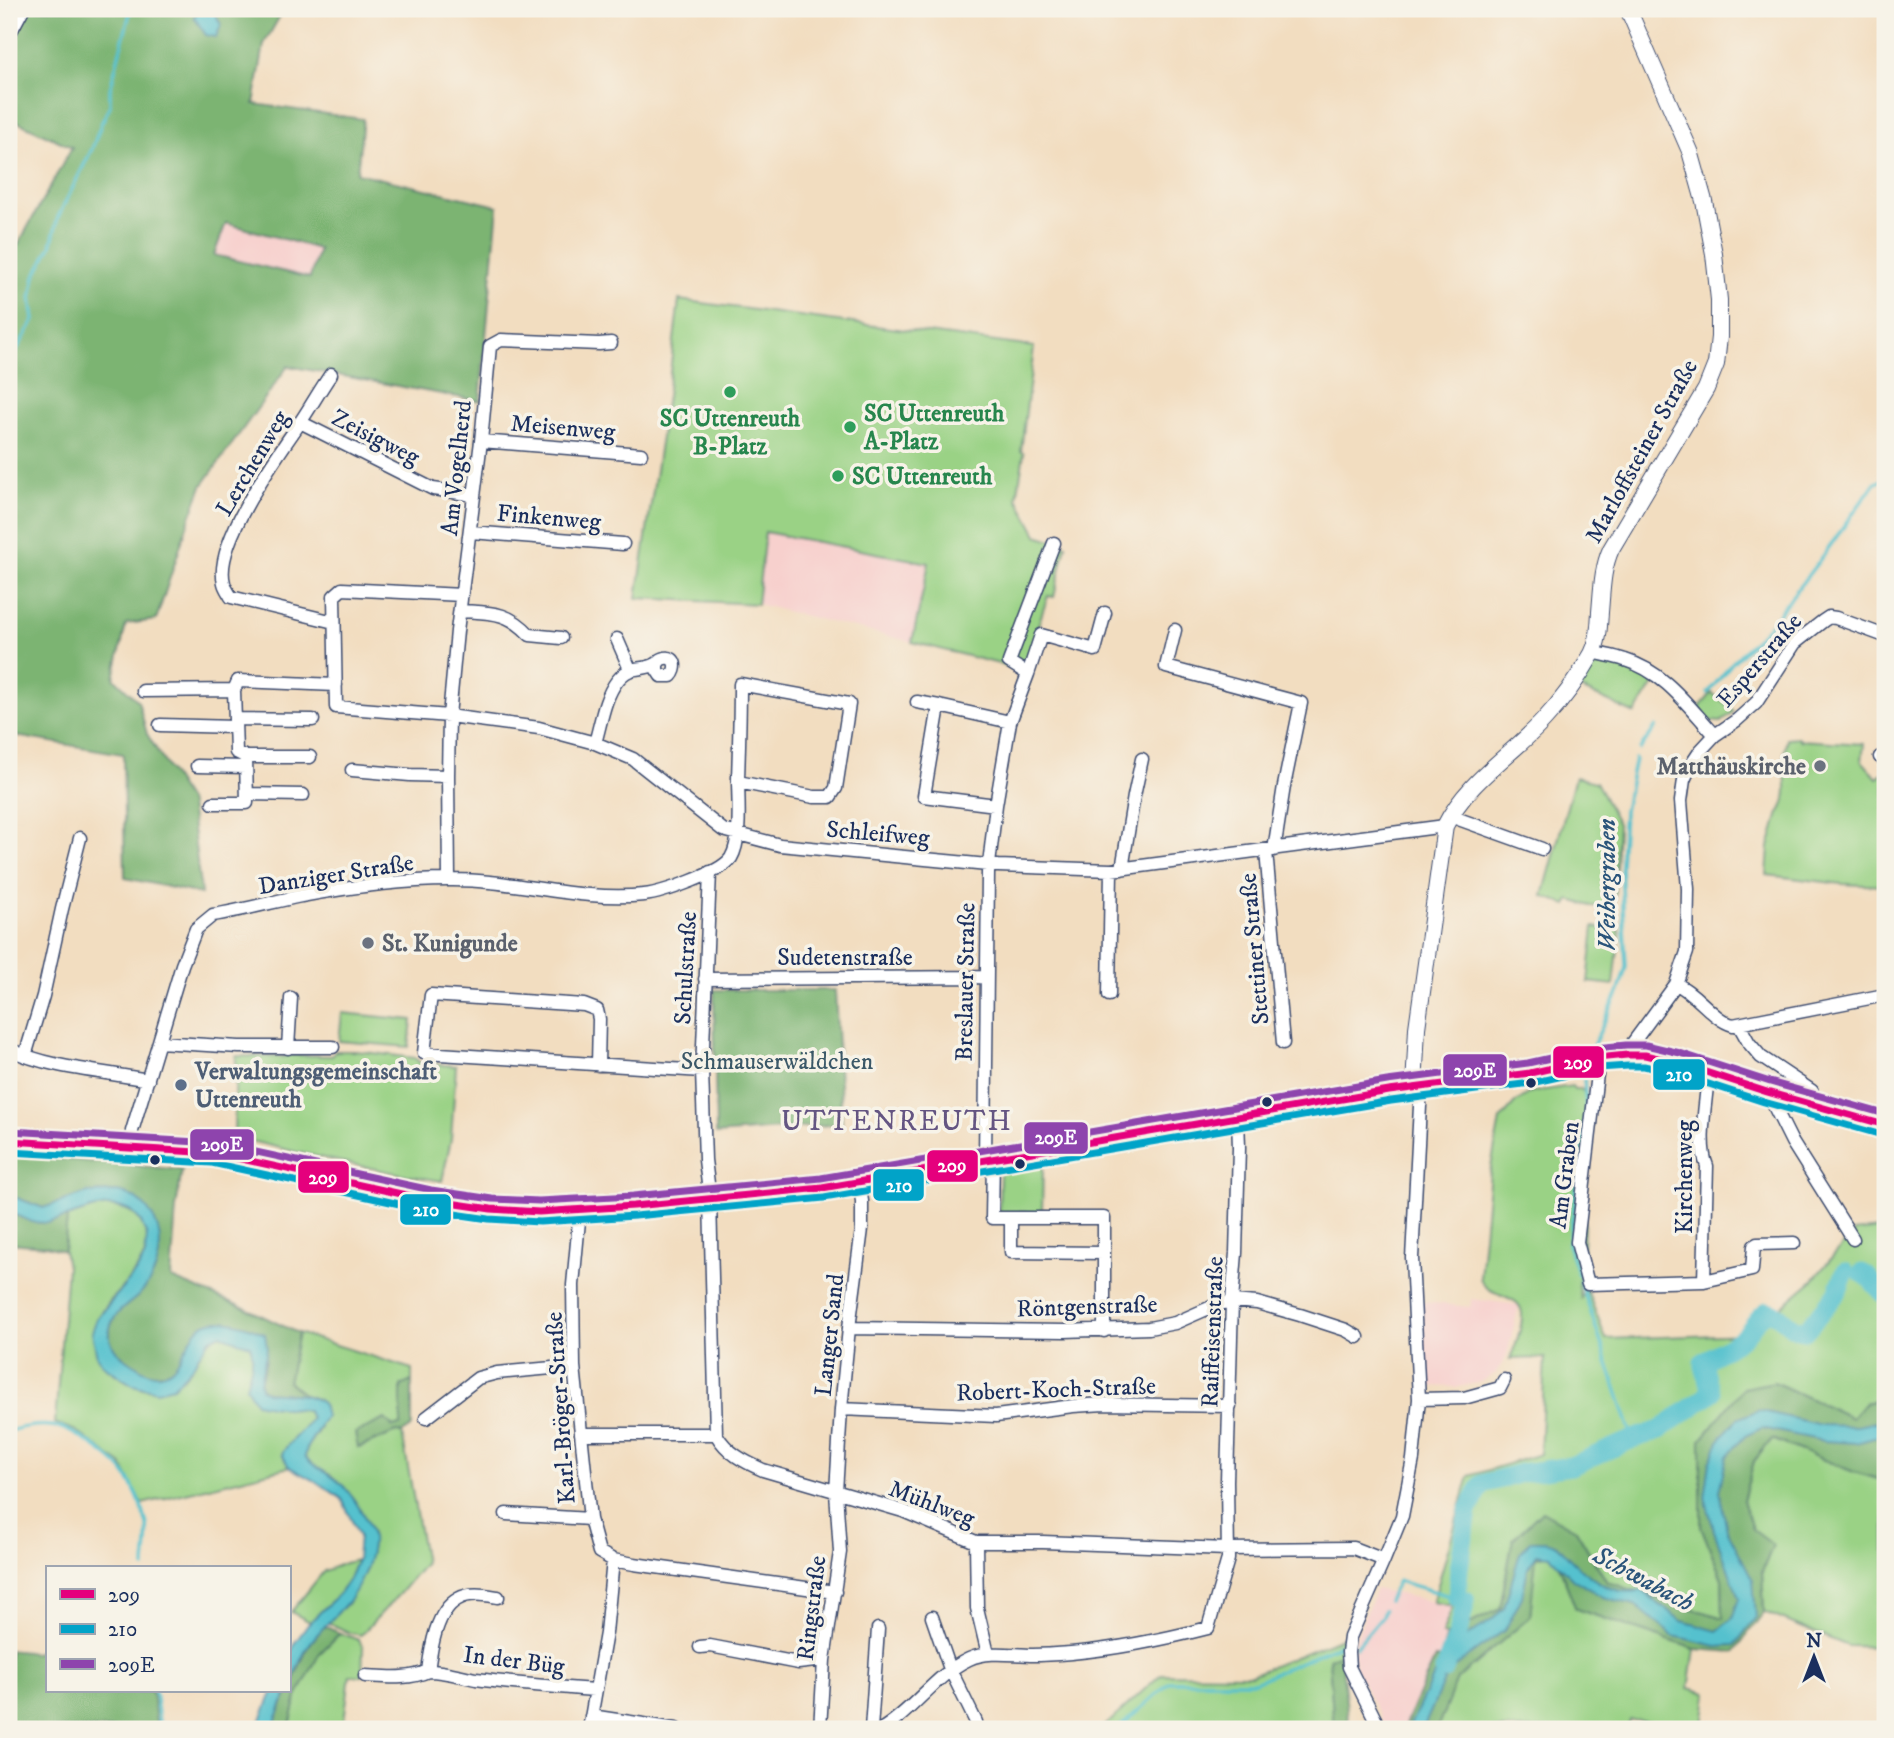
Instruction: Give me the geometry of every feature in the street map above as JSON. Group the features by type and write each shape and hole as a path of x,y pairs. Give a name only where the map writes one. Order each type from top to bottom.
{"main road":[{"path":"9,1141 131,1147 231,1156 429,1200 491,1209 539,1212 710,1199 859,1183 1238,1117 1530,1073 1597,1058 1627,1055 1660,1058 1885,1125"}],"street":[{"path":"9,35 23,9"},
{"name":"Marloffsteiner Straße","path":"1448,821 1480,779 1545,719 1593,652 1599,631 1604,567 1611,549 1706,389 1716,364 1719,300 1704,201 1690,151 1628,9"},
{"name":"Am Vogelherd","path":"449,880 449,716 490,346 501,340 611,343"},
{"name":"Lerchenweg","path":"331,374 246,506 228,549 223,582 231,597 334,622"},
{"name":"Zeisigweg","path":"300,422 433,489 474,495"},
{"name":"Meisenweg","path":"481,442 641,454"},
{"name":"Finkenweg","path":"471,532 623,544"},
{"path":"1028,674 1009,662 1054,543"},
{"path":"213,803 247,803 246,762 236,752 234,690 238,681 336,685 334,596 342,589 462,595"},
{"path":"461,611 500,614 520,624 530,635 562,638"},
{"name":"Breslauer Straße","path":"1012,1218 992,1218 988,1160 986,977 989,865 996,805 1010,722 1041,635 1095,650 1105,612"},
{"name":"Esperstraße","path":"1627,1055 1676,984 1687,952 1688,890 1681,808 1682,789 1691,765 1715,736 1756,703 1795,643 1829,617 1885,636"},
{"name":"Stettiner Straße","path":"1175,630 1166,667 1301,703 1270,850 1283,1044"},
{"path":"617,639 630,669"},
{"path":"1593,652 1626,660 1658,676 1671,686 1715,736"},
{"path":"595,743 609,695 618,680 630,669 657,664"},
{"path":"710,872 730,859 738,835 738,782 740,684 854,700 836,788 830,797 814,797 738,782"},
{"name":"Schleifweg","path":"336,685 336,707 449,716 539,729 595,743 633,759 723,830 780,845 989,865 1116,870 1270,850 1448,821"},
{"path":"143,691 234,690"},
{"path":"917,702 1010,722"},
{"path":"939,706 924,796 996,805"},
{"path":"160,725 313,720"},
{"path":"197,766 310,757"},
{"path":"1110,995 1116,870 1142,759"},
{"path":"352,770 448,776"},
{"path":"247,794 303,795"},
{"path":"1380,1729 1349,1667 1349,1637 1402,1516 1413,1459 1419,1399 1412,1258 1418,1088 1415,1056 1421,993 1448,821 1542,849"},
{"path":"25,1056 43,996 80,838"},
{"name":"Danziger Straße","path":"131,1147 132,1131 181,965 196,929 213,915 354,887 449,880 490,882 616,898 648,895 710,872"},
{"name":"Schulstraße","path":"710,872 702,1072 705,1160 710,1199"},
{"name":"Sudetenstraße","path":"705,979 986,977"},
{"path":"1676,984 1685,988 1725,1022 1739,1025 1885,995"},
{"path":"598,1065 597,1010 584,1004 431,995 424,1053 598,1065 702,1072"},
{"path":"288,1048 291,998"},
{"path":"1739,1025 1761,1057 1812,1091 1813,1104"},
{"path":"159,1042 219,1047 333,1047"},
{"path":"9,1048 25,1056 61,1065 148,1080"},
{"name":"Am Graben","path":"1597,1058 1577,1242 1588,1284 1704,1281"},
{"name":"Kirchenweg","path":"1704,1281 1707,1166 1704,1158 1703,1127 1708,1073"},
{"path":"1767,1092 1792,1142 1853,1239"},
{"name":"Raiffeisenstraße","path":"988,1654 1072,1653 1208,1628 1228,1559 1227,1480 1236,1253 1238,1117"},
{"name":"Langer Sand","path":"836,1492 841,1409 862,1228 859,1183"},
{"path":"581,1434 716,1434 710,1199"},
{"name":"Karl-Bröger-Straße","path":"580,1210 573,1284 574,1366 590,1519 599,1552 613,1560"},
{"path":"1104,1253 1011,1252 1012,1218 1104,1218 1104,1253 1104,1331"},
{"path":"1704,1281 1752,1270 1754,1246 1757,1244 1794,1243"},
{"name":"Röntgenstraße","path":"849,1328 1104,1331 1149,1328 1175,1323 1232,1301 1257,1303 1300,1315 1359,1337"},
{"path":"426,1418 478,1378 497,1373 574,1366"},
{"path":"1419,1399 1464,1398 1500,1388 1504,1380"},
{"name":"Robert-Koch-Straße","path":"841,1409 996,1416 1104,1404 1230,1406"},
{"name":"Mühlweg","path":"716,1434 723,1447 745,1462 764,1470 903,1511 976,1542 1227,1549 1353,1548 1384,1560"},
{"name":"Ringstraße","path":"820,1729 824,1660 840,1552 836,1492"},
{"name":"Karl-Bröger-Straße","path":"506,1514 590,1519"},
{"path":"885,1728 950,1669 971,1658 988,1654 977,1608 976,1542"},
{"path":"676,1729 590,1723 606,1633 613,1560 835,1592"},
{"name":"In der Büg","path":"428,1671 431,1644 449,1608 458,1599 474,1595 498,1597"},
{"path":"932,1617 950,1669 976,1722"},
{"path":"872,1729 878,1629"},
{"path":"700,1647 710,1646 798,1662 824,1660"},
{"name":"In der Büg","path":"365,1676 417,1676 428,1671 442,1671 472,1678 595,1690"}],"shaded area":[{"path":"226,223 319,249 310,278 213,255"},
{"path":"764,532 929,563 912,642 757,604"},
{"path":"1472,1299 1519,1305 1507,1356 1496,1373 1481,1382 1459,1387 1426,1386 1422,1302 1470,1307"},
{"path":"1376,1589 1453,1606 1443,1633 1447,1635 1440,1660 1435,1659 1403,1729 1386,1729 1355,1668 1354,1643"}],"green space":[{"path":"9,9 201,9 222,14 227,9 284,9 264,44 254,104 363,119 357,173 498,206 480,401 288,366 202,486 156,620 126,624 114,678 138,701 147,734 190,804 201,894 125,878 123,754 9,735 9,261 72,147 9,118","holes":["226,223 319,249 310,278 214,255"]},
{"name":"SC Uttenreuth","path":"679,300 1034,347 1017,498 1037,535 1066,545 1054,597 1048,596 1023,670 912,642 929,563 765,532 757,604 637,598"},
{"path":"1609,662 1633,669 1654,684 1635,714 1579,688 1594,665"},
{"path":"1712,693 1734,711 1721,722 1710,721 1699,708"},
{"path":"1799,737 1799,740 1864,744 1862,761 1877,778 1885,773 1885,886 1767,875 1769,847 1785,800 1784,755 1787,738"},
{"path":"1575,777 1596,782 1618,824 1614,907 1591,906 1570,900 1567,905 1543,896"},
{"path":"1594,927 1620,930 1614,985 1588,982"},
{"name":"Schmauserwäldchen","path":"714,990 835,990 842,1124 716,1134"},
{"path":"342,1013 412,1020 409,1047 339,1041"},
{"path":"335,1051 415,1058 420,1063 456,1066 451,1139 442,1181 234,1137 236,1056 332,1056"},
{"path":"1572,1086 1574,1089 1581,1089 1589,1097 1582,1273 1578,1282 1581,1298 1586,1288 1606,1339 1749,1334 1812,1281 1854,1232 1879,1229 1885,1234 1885,1398 1865,1403 1852,1419 1774,1382 1701,1526 1722,1579 1723,1618 1607,1582 1576,1530 1513,1539 1500,1609 1447,1635 1442,1634 1453,1606 1433,1602 1469,1476 1540,1454 1545,1358 1510,1359 1521,1327 1521,1308 1511,1299 1484,1285 1480,1278 1490,1172 1500,1120 1515,1103 1531,1092"},
{"path":"9,1154 182,1170 176,1208 171,1278 298,1333 288,1382 305,1395 266,1392 261,1389 260,1382 266,1361 254,1329 226,1322 211,1322 201,1326 179,1364 165,1373 152,1374 141,1370 112,1348 110,1327 115,1316 137,1297 159,1240 116,1192 88,1193 43,1208 9,1195"},
{"path":"1043,1164 1042,1212 999,1212 1000,1172"},
{"path":"108,1206 122,1208 141,1222 147,1248 130,1278 97,1319 104,1366 139,1387 161,1389 172,1386 183,1378 215,1337 221,1334 245,1342 251,1348 254,1370 271,1406 308,1411 311,1418 282,1454 289,1467 142,1504 122,1465 76,1431 55,1423 67,1267 64,1251 67,1217"},
{"path":"9,1212 38,1222 67,1217 64,1251 46,1246 9,1243"},
{"path":"298,1333 412,1369 412,1381 401,1386 401,1425 359,1448 396,1432 402,1433 425,1563 361,1635 327,1622 347,1604 361,1580 367,1567 372,1533 353,1498 332,1476 311,1464 305,1457 307,1447 320,1428 317,1399 305,1395 288,1382"},
{"path":"412,1381 412,1427 358,1448 355,1433 385,1419 393,1427 401,1425 401,1386"},
{"path":"1774,1382 1852,1418 1865,1403 1885,1398 1885,1481 1854,1472 1772,1439 1754,1461 1743,1500 1752,1529 1773,1545 1762,1572 1764,1612 1734,1652 1695,1649 1576,1609 1554,1553 1536,1557 1530,1617 1457,1679 1437,1729 1403,1729 1435,1658 1440,1659 1447,1635 1500,1609 1513,1539 1542,1511 1576,1530 1607,1582 1723,1618 1722,1579 1701,1526 1701,1440 1743,1388"},
{"path":"1772,1439 1854,1472 1885,1481 1885,1647 1848,1646 1764,1612 1762,1572 1772,1545 1752,1530 1743,1500 1754,1461"},
{"path":"1554,1553 1576,1609 1695,1649 1689,1688 1707,1693 1703,1726 1630,1720 1628,1729 1437,1729 1457,1679 1530,1617 1535,1557"},
{"path":"357,1560 339,1594 310,1622 291,1612 324,1571"},
{"path":"324,1626 340,1633 319,1654 297,1697 289,1729 272,1729 290,1692 308,1647"},
{"path":"340,1633 359,1640 363,1648 362,1676 350,1675 343,1729 289,1729 297,1697 319,1654"},
{"path":"1346,1636 1341,1654 1329,1659 1334,1729 1102,1729 1161,1674 1251,1675"},
{"path":"46,1648 46,1692 152,1692 157,1729 9,1729 9,1650 35,1653"},
{"path":"1341,1654 1349,1729 1334,1729 1329,1658"}],"water":[{"path":"200,9 210,9 215,13 221,25 216,37 206,35 194,17"},
{"path":"116,1192 136,1199 148,1209 159,1235 159,1257 151,1278 138,1296 121,1310 110,1328 113,1347 122,1356 152,1374 163,1374 178,1361 203,1325 226,1321 265,1334 267,1348 261,1389 266,1392 313,1398 323,1405 326,1416 307,1447 305,1457 343,1485 350,1494 367,1521 371,1532 371,1550 361,1581 345,1605 309,1645 290,1686 290,1654 294,1644 349,1579 357,1560 359,1536 342,1499 289,1467 282,1454 311,1418 308,1411 256,1403 246,1387 252,1361 250,1345 221,1334 210,1339 194,1365 173,1387 157,1391 133,1385 104,1366 97,1357 92,1332 97,1319 138,1269 145,1256 147,1236 140,1220 131,1211 108,1206 48,1223 32,1222 9,1212 9,1195 43,1208 88,1193"},
{"path":"1758,1410 1821,1425 1857,1426 1885,1420 1885,1435 1856,1443 1823,1441 1762,1428 1745,1436 1727,1456 1719,1491 1727,1530 1753,1580 1756,1617 1735,1645 1717,1646 1673,1636 1635,1605 1603,1597 1573,1579 1550,1556 1537,1554 1528,1568 1522,1597 1505,1630 1446,1676 1423,1729 1408,1729 1433,1677 1448,1656 1461,1640 1492,1620 1504,1608 1520,1553 1530,1541 1557,1545 1587,1574 1603,1584 1621,1591 1640,1590 1682,1621 1717,1631 1732,1619 1739,1598 1714,1531 1705,1497 1710,1462 1721,1437 1737,1419"},
{"path":"273,1692 288,1692 272,1729 257,1729"}],"waterway":[{"path":"9,363 34,320 31,298 35,276 51,246 58,217 110,106 110,89 131,9"},
{"name":"Weihergraben","path":"1708,693 1732,663 1770,625 1874,484 1885,479"},
{"path":"1640,749 1656,727"},
{"name":"Weihergraben","path":"1592,1048 1619,991 1626,967 1621,865 1624,811 1635,759"},
{"name":"Weihergraben","path":"1578,1275 1568,1244 1586,1108 1584,1077"},
{"name":"Schwabach","path":"1444,1670 1458,1634 1466,1600 1457,1598 1468,1511 1482,1484 1522,1473 1571,1466 1660,1430 1711,1393 1703,1362 1743,1337 1767,1311 1794,1328 1805,1331 1837,1293 1845,1272"},
{"name":"Schwabach","path":"1862,1273 1885,1295"},
{"name":"Weihergraben","path":"1580,1280 1633,1439"},
{"path":"9,1431 35,1426 62,1428 95,1446 118,1465 141,1504 147,1525 145,1566"},
{"path":"1388,1601 1398,1581 1457,1598"},
{"path":"1356,1647 1384,1610"},
{"path":"1113,1729 1119,1728 1170,1682 1255,1682 1339,1645"},
{"path":"155,1692 160,1729"}],"transit line":[{"name":"209E","path":"10,1131 215,1143 431,1190 492,1199 539,1201 633,1196 821,1178 1387,1081 1528,1063 1595,1048 1626,1045 1646,1045 1680,1053 1770,1082 1885,1114"},
{"name":"209","path":"9,1141 214,1153 429,1200 491,1209 539,1212 822,1188 1389,1091 1530,1073 1597,1058 1627,1055 1645,1055 1678,1063 1767,1092 1885,1125"},
{"name":"210","path":"9,1152 212,1163 427,1210 489,1219 540,1222 824,1198 1391,1101 1531,1083 1599,1068 1628,1066 1644,1066 1675,1073 1764,1102 1882,1135"}],"place":[{"name":"SC Uttenreuth B-Platz","path":"730,392"},
{"name":"SC Uttenreuth A-Platz","path":"850,427"},
{"name":"SC Uttenreuth","path":"838,476"},
{"name":"Matthäuskirche","path":"1820,766"},
{"name":"St. Kunigunde","path":"368,943"},
{"name":"Verwaltungsgemeinschaft Uttenreuth","path":"181,1085"}],"district":[{"name":"UTTENREUTH","path":"897,1120"}]}
